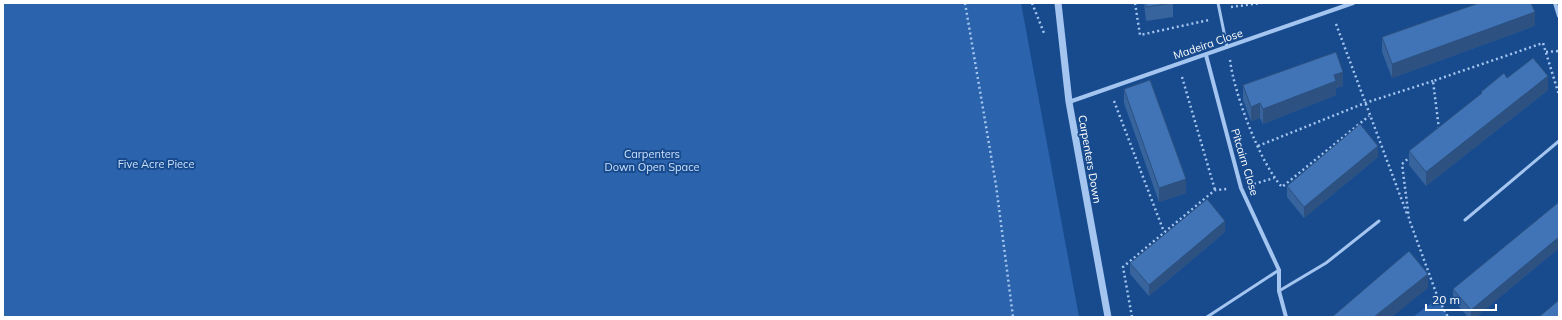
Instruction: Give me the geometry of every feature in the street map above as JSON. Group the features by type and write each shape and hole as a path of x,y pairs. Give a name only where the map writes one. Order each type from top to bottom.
{"street":[{"name":"Carpenters Down","path":"1058,3 1069,102 1108,317"},
{"name":"Madeira Close","path":"1069,102 1353,3"},
{"path":"1555,3 1559,16"},
{"name":"Pitcairn Close","path":"1206,55 1241,188 1279,270 1279,291 1286,317"}],"lane":[{"path":"1218,3 1227,47"},
{"path":"1466,220 1559,141"},
{"path":"1279,291 1326,263 1379,222"},
{"path":"1207,317 1279,270"}],"path":[{"path":"965,3 996,186 1013,317"},
{"path":"1032,3 1044,33"},
{"path":"1135,3 1140,35 1220,18 1232,7 1260,3"},
{"path":"1331,11 1438,298 1448,317"},
{"path":"1258,146 1365,103 1543,43 1559,95"},
{"path":"1546,52 1559,51"},
{"path":"1230,53 1232,78 1258,146 1274,178 1282,187 1369,116"},
{"path":"1132,317 1123,267 1215,190 1181,74"},
{"path":"1433,80 1439,131"},
{"path":"1112,94 1164,232"},
{"path":"1409,219 1402,164 1412,154"}],"green space":[{"name":"Carpenters Down Open Space","path":"3,3 1021,3 1079,317 3,317"},
{"path":"1438,298 1448,317 1413,317"}],"building":[{"path":"1146,3 1173,3 1146,7"},
{"path":"1479,3 1531,3 1535,12 1392,64 1382,37"},
{"path":"1336,52 1343,72 1334,75 1336,81 1263,109 1260,103 1251,107 1243,85"},
{"path":"1533,58 1548,76 1426,172 1409,151 1482,93 1481,92 1504,73 1507,78"},
{"path":"1150,80 1186,179 1159,188 1124,89"},
{"path":"1360,124 1378,146 1304,207 1287,186"},
{"path":"1207,199 1225,221 1149,285 1130,263"},
{"path":"1559,202 1559,237 1471,310 1453,289"},
{"path":"1409,251 1428,274 1374,317 1332,317"},
{"path":"1559,300 1559,317 1539,317"}],"park label":[{"name":"Five Acre Piece","path":"156,164"}]}
